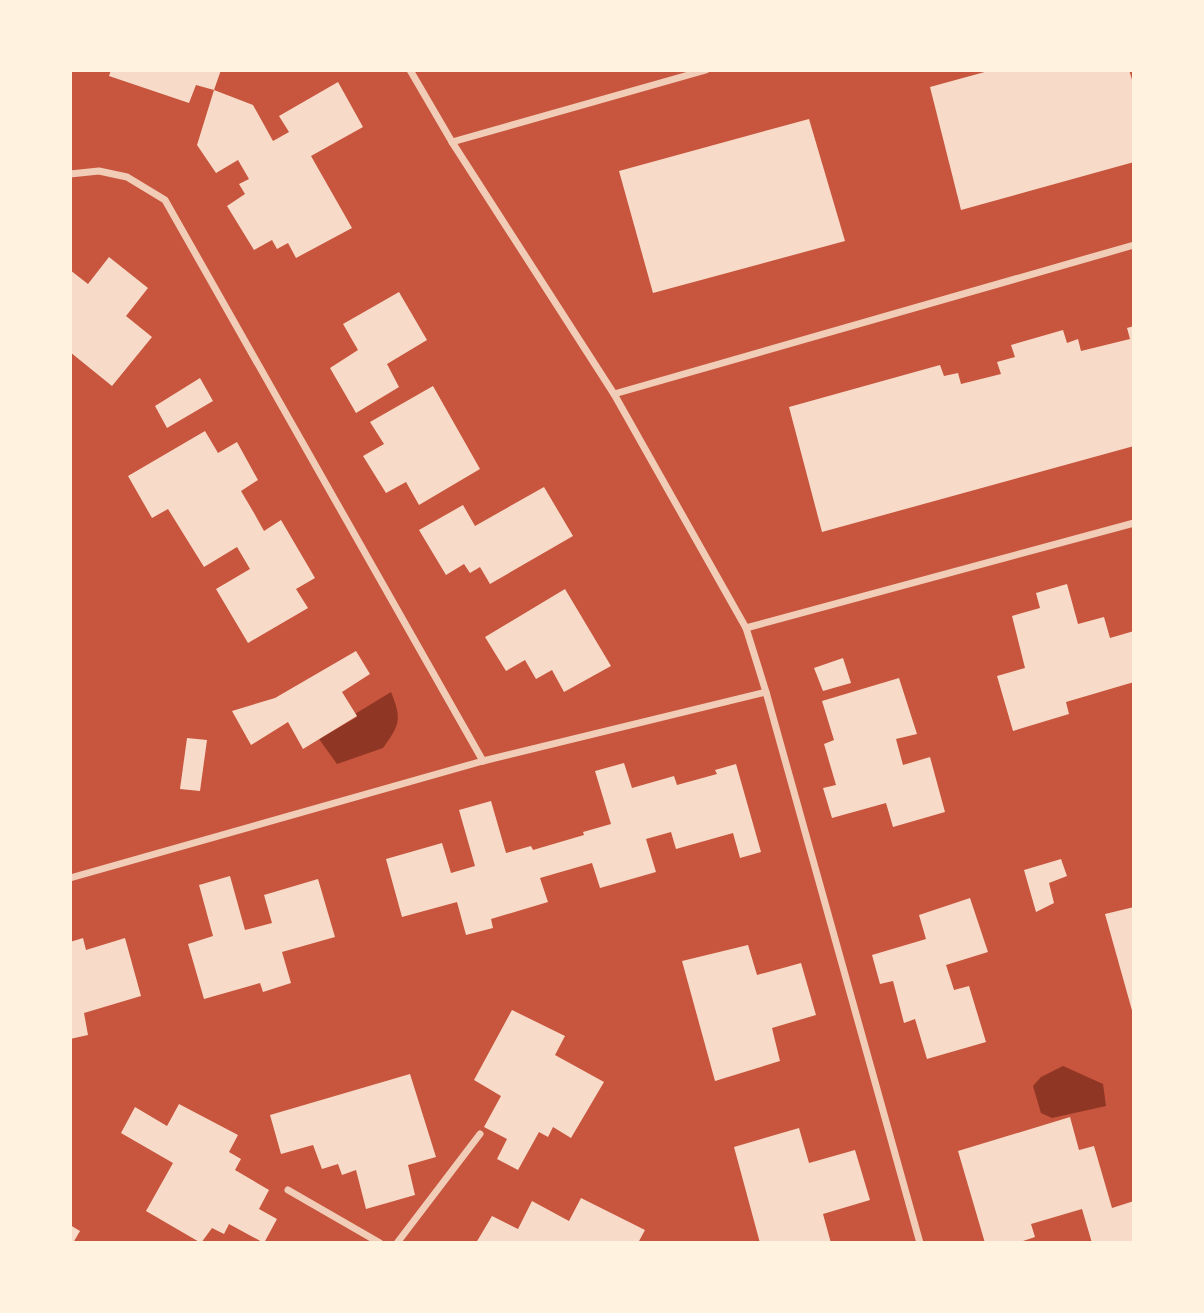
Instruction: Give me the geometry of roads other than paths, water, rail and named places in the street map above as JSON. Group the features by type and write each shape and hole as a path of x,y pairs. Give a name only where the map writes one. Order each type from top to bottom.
{"street":[{"path":"410,70 452,142 614,394 746,628 920,1243"},
{"path":"452,142 706,70"},
{"path":"70,174 99,171 127,177 165,200 484,761"},
{"path":"614,394 1134,245"},
{"path":"746,628 1134,523"},
{"path":"70,878 484,761 766,692"},
{"path":"397,1243 480,1134"},
{"path":"288,1190 380,1243"}]}
